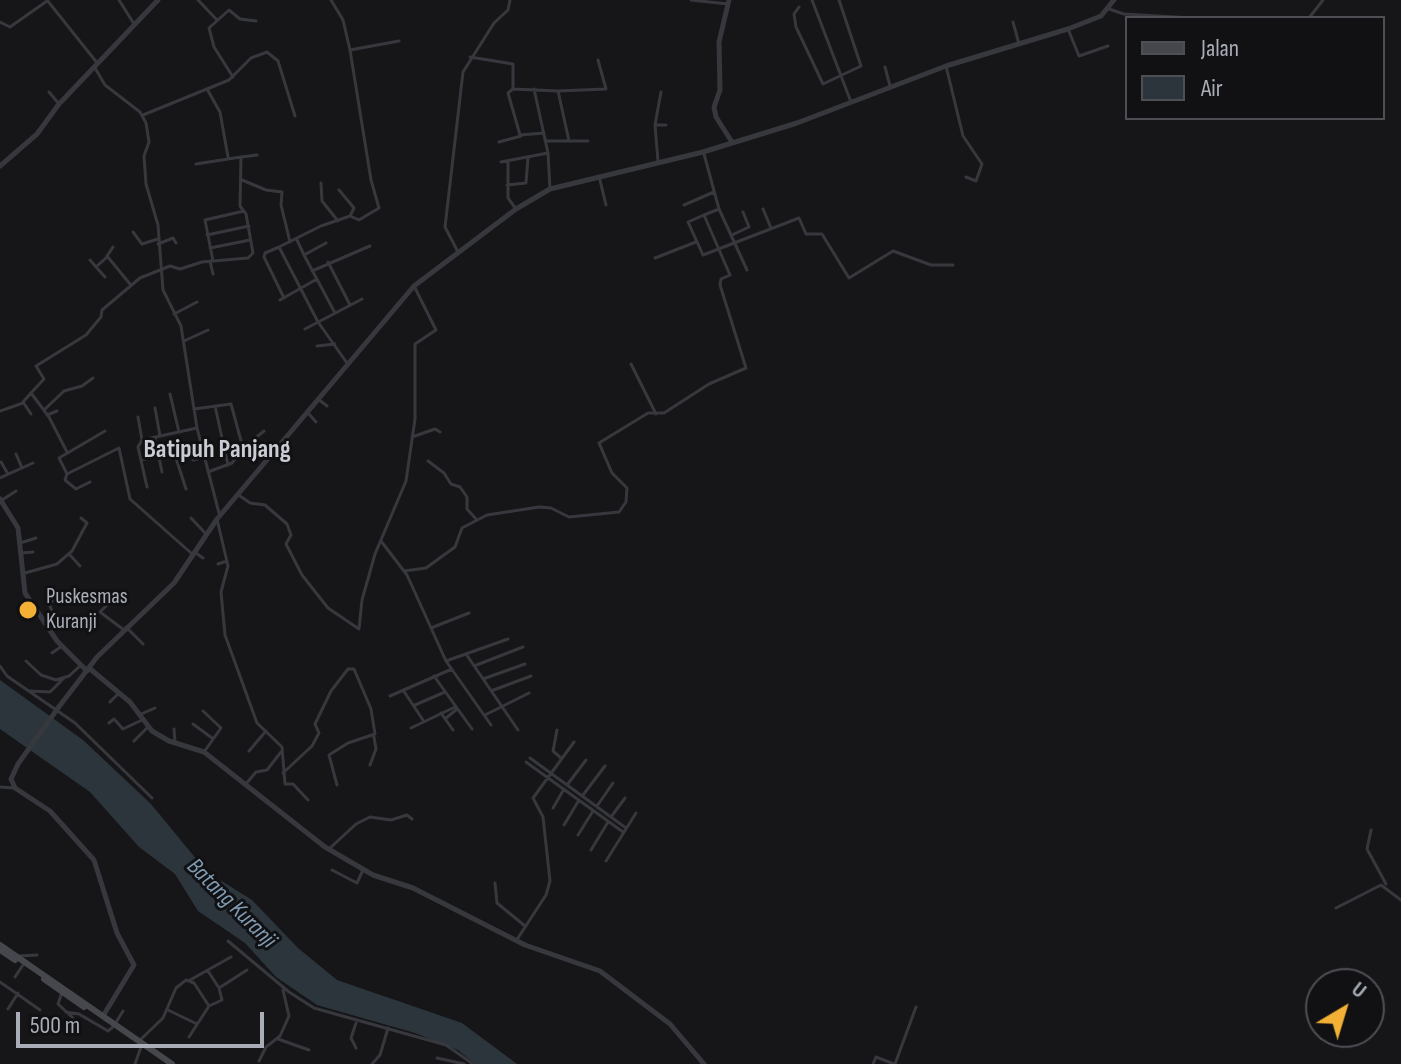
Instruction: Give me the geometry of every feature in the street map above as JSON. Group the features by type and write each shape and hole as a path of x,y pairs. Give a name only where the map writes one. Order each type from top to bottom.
{"main road":[{"path":"0,948 16,955 116,1023"},
{"path":"0,948 62,992 116,1023 166,1064"},
{"path":"140,1044 172,1064"}],"street":[{"path":"0,22 10,27 47,0 96,66 108,88 143,115 149,142 144,156 146,184 165,296 184,341 197,428 227,561 221,592 225,635 253,713 283,749 285,784 293,784 308,800"},
{"path":"119,0 134,24"},
{"path":"1,162 37,134 59,104 158,0"},
{"path":"198,0 217,20"},
{"path":"331,0 343,22 350,50 371,180 379,208 359,220 350,216"},
{"path":"458,252 445,227 463,76 470,57 508,10 510,0"},
{"path":"691,0 729,2 719,42 720,90 714,107 716,117 732,142"},
{"path":"812,0 851,102"},
{"path":"799,7 794,14 796,27 821,84 861,66 839,0"},
{"path":"15,788 11,779 18,764 88,669 174,583 206,534 347,363 414,286 516,209 550,189 703,152 946,66 1068,29 1101,16 1114,0"},
{"path":"1311,16 1323,0"},
{"path":"1109,9 1124,14 1158,16"},
{"path":"233,77 212,45 209,28 229,10 240,19 256,21"},
{"path":"1013,22 1019,44"},
{"path":"1068,29 1079,56 1108,46"},
{"path":"350,50 399,41"},
{"path":"143,115 233,77 251,58 263,52 271,53 278,61 295,116"},
{"path":"470,57 513,64 513,89"},
{"path":"521,136 508,93 513,89 606,89 598,60"},
{"path":"946,66 964,126 963,136 982,164 976,181 966,177"},
{"path":"885,67 890,86"},
{"path":"207,89 220,112 228,157"},
{"path":"534,89 548,153 550,189"},
{"path":"558,91 569,141"},
{"path":"49,92 59,104"},
{"path":"658,161 655,125 661,92"},
{"path":"655,125 666,125"},
{"path":"499,142 544,133"},
{"path":"545,141 588,141"},
{"path":"703,152 719,209 747,270"},
{"path":"501,162 548,153"},
{"path":"196,164 257,155"},
{"path":"0,411 23,403 44,379 36,366 86,335 101,317 102,310 130,284 170,266 180,269 211,261 249,257 253,253 249,226 240,206 241,157"},
{"path":"507,185 528,181 528,157"},
{"path":"508,161 509,203 516,209"},
{"path":"599,176 606,205"},
{"path":"242,180 266,190 282,192 281,205 290,242"},
{"path":"321,183 322,201 338,221"},
{"path":"317,279 282,299 264,257 265,253 350,216 354,208 339,190"},
{"path":"684,205 714,192"},
{"path":"230,197 240,196"},
{"path":"719,209 688,222 703,255 799,218 806,234 822,234 849,278 893,251 931,265 953,265"},
{"path":"763,209 771,228"},
{"path":"213,274 206,219 244,211"},
{"path":"743,212 754,235"},
{"path":"404,571 426,568 451,551 462,528 506,511 551,508 569,517 619,512 626,502 627,488 612,473 599,443 648,413 664,413 709,384 747,367 722,293 720,281 730,276 704,215"},
{"path":"207,235 249,226"},
{"path":"732,235 749,227"},
{"path":"133,232 142,244 173,238 176,243"},
{"path":"210,248 250,240"},
{"path":"296,240 335,313"},
{"path":"655,258 696,242"},
{"path":"304,255 326,243"},
{"path":"312,271 370,246"},
{"path":"113,247 107,251 107,257 130,284"},
{"path":"279,247 318,322 347,363"},
{"path":"96,267 107,257"},
{"path":"90,260 105,277"},
{"path":"328,262 350,305"},
{"path":"240,496 250,503 265,505 287,524 291,535 286,544 302,575 328,608 359,628 362,600 389,516 405,488 412,437 414,349 418,340 436,330 414,286"},
{"path":"305,329 362,299"},
{"path":"174,314 197,302"},
{"path":"184,341 208,330"},
{"path":"317,346 335,344"},
{"path":"631,364 656,414"},
{"path":"45,412 64,390 82,386 93,378"},
{"path":"31,393 67,452"},
{"path":"170,394 179,432"},
{"path":"318,399 327,406"},
{"path":"23,403 31,414"},
{"path":"194,409 231,404 243,448"},
{"path":"215,406 228,465"},
{"path":"155,408 162,472"},
{"path":"45,412 57,411"},
{"path":"308,413 316,422"},
{"path":"138,417 142,440"},
{"path":"147,487 138,445 142,440 197,428"},
{"path":"412,437 435,429 440,432"},
{"path":"90,482 76,489 65,479 67,474 59,460 67,452 105,431"},
{"path":"208,472 228,465 264,431"},
{"path":"141,460 202,445"},
{"path":"67,474 118,447 130,499 203,558"},
{"path":"174,452 186,489"},
{"path":"16,454 22,468"},
{"path":"193,460 205,457"},
{"path":"428,461 444,473 451,484 460,487 467,497 467,509 477,520"},
{"path":"1,462 8,474"},
{"path":"0,478 33,463"},
{"path":"16,491 1,500 13,516 20,543 25,593 62,646 81,665 119,693 148,727 175,743 204,752 362,873 413,888 516,941 606,974 670,1024 704,1064"},
{"path":"21,574 57,564 69,554 87,523 81,518"},
{"path":"191,518 206,534"},
{"path":"20,543 36,538"},
{"path":"381,541 404,571 446,661 491,725"},
{"path":"21,553 33,552"},
{"path":"69,554 80,566"},
{"path":"218,564 227,561"},
{"path":"47,627 55,620 48,604 62,596 69,596"},
{"path":"115,597 100,612 143,644"},
{"path":"431,628 469,613"},
{"path":"446,661 508,639"},
{"path":"52,653 62,646"},
{"path":"474,666 523,647"},
{"path":"466,654 518,730"},
{"path":"26,661 41,675 64,678"},
{"path":"483,679 525,664"},
{"path":"28,691 52,691 81,665"},
{"path":"0,666 7,676 75,723 152,798"},
{"path":"283,773 312,746 319,733 315,724 337,682 348,669 356,671 371,709 376,749 370,765"},
{"path":"390,696 452,669"},
{"path":"434,676 472,729"},
{"path":"491,691 531,676"},
{"path":"403,690 424,721"},
{"path":"414,705 445,692"},
{"path":"110,702 119,693"},
{"path":"485,715 529,693"},
{"path":"109,723 114,719 123,729 155,708"},
{"path":"411,728 456,708"},
{"path":"445,719 456,708"},
{"path":"203,711 221,727 204,752"},
{"path":"441,713 453,730"},
{"path":"193,724 214,739"},
{"path":"134,741 148,727"},
{"path":"174,729 175,743"},
{"path":"557,730 553,751 561,758"},
{"path":"249,751 266,731"},
{"path":"273,736 279,732"},
{"path":"337,785 329,755 348,743 374,737"},
{"path":"516,941 546,895 550,881 543,817 533,798 574,742"},
{"path":"245,785 256,772 267,770 283,749"},
{"path":"528,760 624,830"},
{"path":"553,808 586,760"},
{"path":"564,825 605,766"},
{"path":"578,835 613,783"},
{"path":"0,787 15,788 50,811 94,860 117,933 133,971 103,1016"},
{"path":"591,850 625,798"},
{"path":"606,861 636,813"},
{"path":"329,849 343,840 356,824 370,817 391,820 407,815 412,819"},
{"path":"1371,830 1367,849 1390,889 1401,900"},
{"path":"332,870 354,882 359,881 362,873"},
{"path":"495,883 497,903 525,926"},
{"path":"1336,908 1378,885 1390,889"},
{"path":"228,941 314,1008 446,1045 473,1064"},
{"path":"16,955 37,955"},
{"path":"135,1064 140,1044 168,1010 179,984 231,957"},
{"path":"15,977 23,965"},
{"path":"219,988 247,970"},
{"path":"189,1037 209,1006 222,1000 219,988 208,971"},
{"path":"190,980 209,1006"},
{"path":"0,982 40,1010"},
{"path":"259,1061 265,1049 278,1039 290,1011 282,986"},
{"path":"62,992 57,1002 73,1018"},
{"path":"8,1009 18,993"},
{"path":"873,1064 876,1057 895,1064 916,1007"},
{"path":"168,1010 197,1024"},
{"path":"66,1012 79,1014 108,1031 123,1011"},
{"path":"116,1023 125,1020"},
{"path":"356,1048 351,1038 357,1020"},
{"path":"372,1064 380,1055 388,1028"},
{"path":"278,1039 309,1050"},
{"path":"437,1058 464,1064"}],"water":[{"name":"Batang Kuranji","path":"0,680 83,740 151,804 207,872 252,900 298,948 337,980 462,1023 517,1064 475,1064 458,1050 415,1033 317,1005 276,977 245,943 198,911 175,874 139,847 90,792 0,729"}],"place":[{"name":"Puskesmas Kuranji","path":"28,610"}],"district":[{"name":"Batipuh Panjang","path":"217,450"}]}
